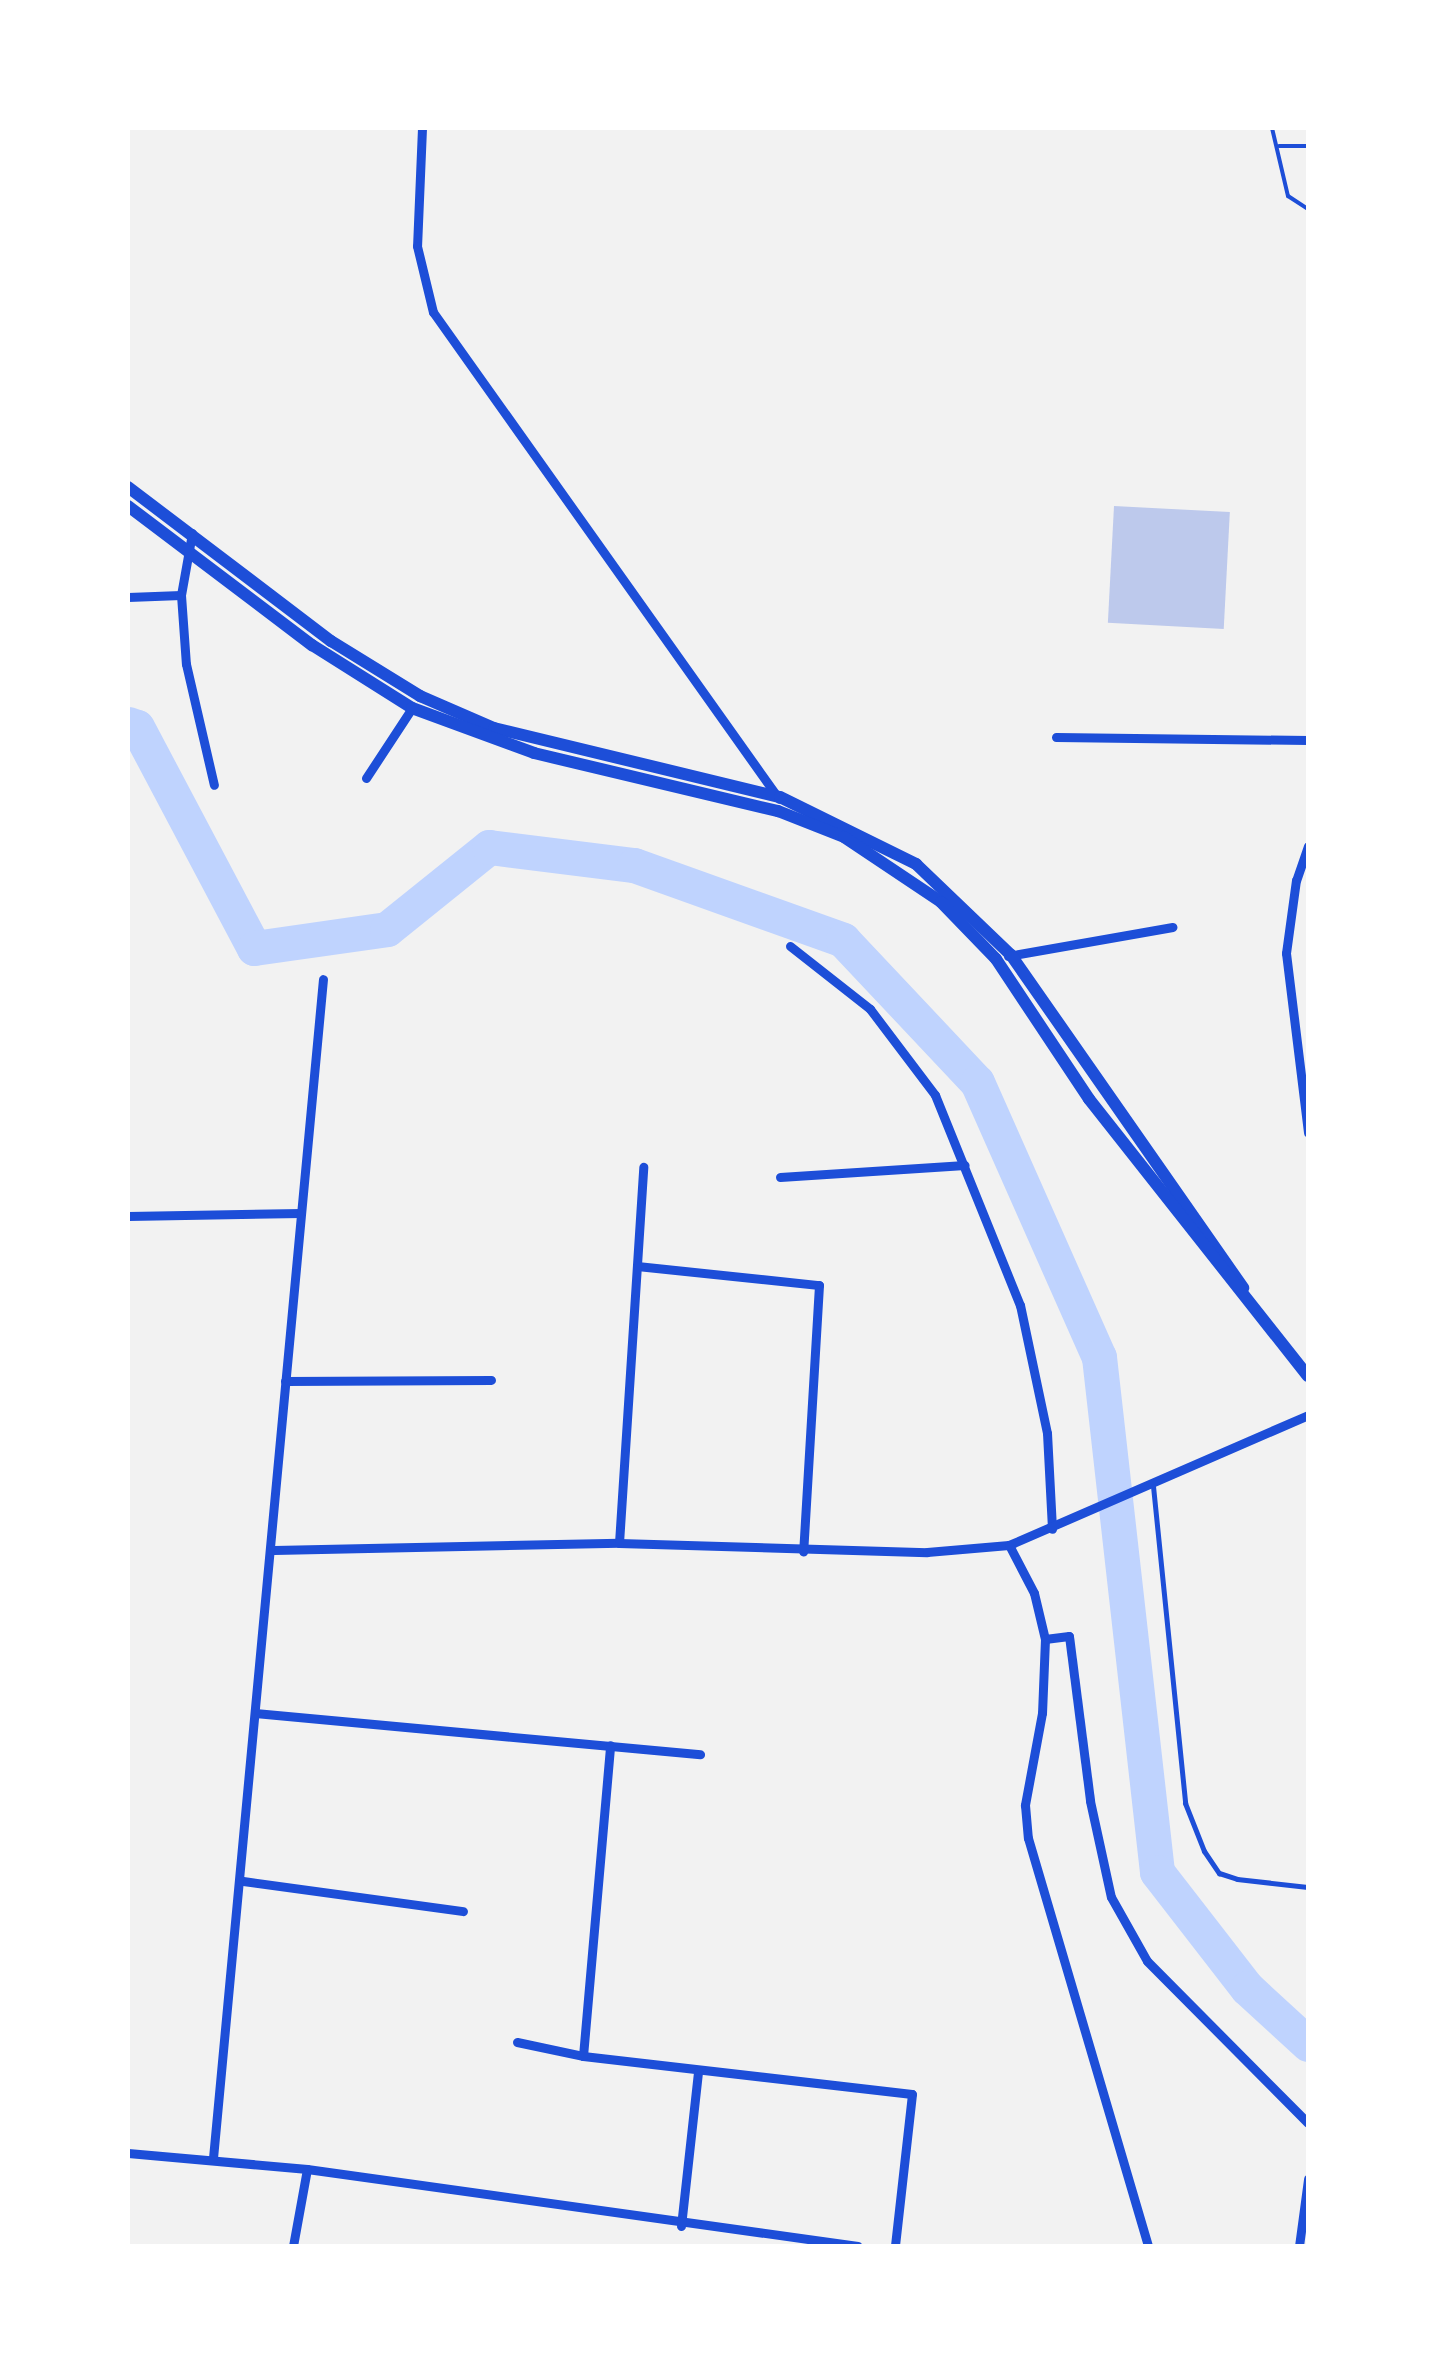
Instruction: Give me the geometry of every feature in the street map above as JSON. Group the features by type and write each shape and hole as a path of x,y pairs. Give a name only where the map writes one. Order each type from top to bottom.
{"main road":[{"path":"128,486 332,641 420,696 494,728 779,804 947,898 1011,955 1095,1083 1228,1261 1262,1321"},
{"path":"128,506 312,645 412,708 534,753 779,804"},
{"path":"947,898 996,959 1089,1099 1308,1376"}],"street":[{"path":"422,128 417,246 433,312 779,804"},
{"path":"192,533 181,594 186,664 214,785"},
{"path":"128,597 181,594"},
{"path":"366,778 412,708"},
{"path":"1056,737 1308,740"},
{"path":"1308,846 1296,880 1286,953 1308,1132"},
{"path":"996,959 1172,927"},
{"path":"790,946 870,1009 935,1095 1020,1305 1047,1433 1052,1528"},
{"path":"212,2158 274,1550 285,1381 323,979"},
{"path":"780,1177 966,1165"},
{"path":"619,1543 644,1167"},
{"path":"128,1216 302,1213"},
{"path":"637,1266 820,1284 803,1552"},
{"path":"285,1381 491,1380"},
{"path":"274,1550 619,1543 803,1552 1008,1545 1074,1521 1308,1415"},
{"path":"1008,1545 1034,1593 1045,1639 1042,1713 1025,1806 1028,1838 1148,2246"},
{"path":"1045,1639 1069,1636 1090,1802 1112,1898 1148,1960 1308,2123"},
{"path":"255,1713 700,1754"},
{"path":"583,2056 610,1745"},
{"path":"242,1882 463,1911"},
{"path":"517,2042 583,2056 912,2094 895,2246"},
{"path":"680,2226 698,2071"},
{"path":"128,2153 307,2169 680,2226 858,2246"},
{"path":"293,2246 307,2169"},
{"path":"1298,2246 1308,2180"}],"lane":[{"path":"1153,1486 1185,1803 1204,1851 1219,1873 1236,1879 1308,1887"}],"path":[{"path":"1272,128 1280,146 1288,196 1308,209"},
{"path":"1280,146 1308,146"}],"building":[{"path":"1114,506 1230,512 1224,629 1108,623"}],"waterway":[{"path":"128,724 137,727 254,948 387,929 489,847 634,865 843,940 977,1082 1099,1357 1157,1872 1247,1988 1308,2044"}]}
